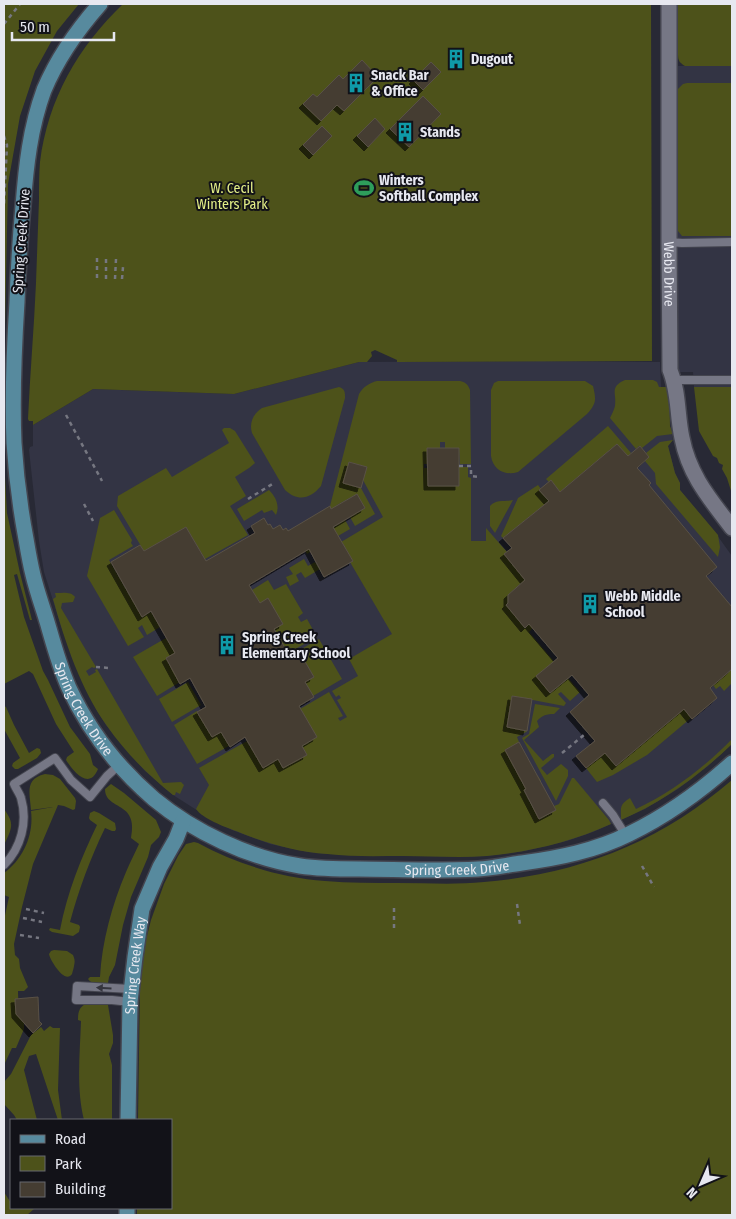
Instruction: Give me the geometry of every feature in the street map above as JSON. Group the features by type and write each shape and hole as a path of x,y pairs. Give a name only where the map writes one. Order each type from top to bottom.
{"street":[{"name":"Spring Creek Drive","path":"100,4 68,47 53,72 37,112 30,139 20,238 14,369 14,444 24,528 35,581 56,654 68,686 83,715 119,765 158,802 194,828 230,845 276,862 303,867 331,869 431,870 480,869 561,857 626,836 702,789 732,763"},
{"name":"Webb Drive","path":"669,4 670,370 674,380 681,437 690,466 701,486 729,524"},
{"name":"Spring Creek Way","path":"128,1119 131,996 142,909 183,821"}],"lane":[{"path":"669,242 732,242"},
{"path":"674,380 732,380"},
{"path":"4,865 16,849 23,832 21,798 14,784 55,758 71,780 90,797 107,776 119,765"},
{"path":"603,803 626,836"},
{"path":"77,986 131,996 112,1000 76,1000 77,986"}],"path":[{"path":"4,24 20,4"},
{"path":"4,136 7,145 4,206"},
{"path":"97,258 97,278"},
{"path":"106,258 106,279"},
{"path":"115,279 116,259"},
{"path":"122,279 123,267"},
{"path":"66,415 102,481"},
{"path":"459,466 471,466 471,476 480,477"},
{"path":"248,499 274,483"},
{"path":"84,504 93,520"},
{"path":"96,667 109,668"},
{"path":"562,753 584,735"},
{"path":"642,866 654,887"},
{"path":"517,904 520,925"},
{"path":"394,908 394,929"},
{"path":"26,909 44,913"},
{"path":"23,918 42,922"},
{"path":"20,935 39,938"}],"shaded area":[{"path":"678,66 732,66 732,387 694,387 693,372 678,372 676,251"},
{"path":"359,362 660,362 661,387 669,387 670,426 673,440 668,446 675,473 680,483 680,490 732,556 732,744 708,766 678,789 645,809 593,832 567,841 525,851 487,856 327,854 270,844 214,821 173,795 145,771 106,725 96,709 79,673 62,629 44,572 39,541 29,450 33,446 33,425 93,389 234,394"}],"green space":[{"path":"4,4 79,4 57,31 35,71 20,116 8,184 4,375"},
{"name":"W. Cecil Winters Park","path":"123,4 651,4 652,361 397,362 397,360 375,350 371,352 372,356 367,362 359,362 234,394 93,389 33,425 33,421 28,419 36,283 40,162 44,139 58,96 79,56 92,38"},
{"path":"678,4 732,4 732,66 685,66 681,63 678,59"},
{"path":"687,83 732,83 732,236 682,236 678,231 678,89"},
{"path":"625,380 653,380 657,382 659,387 669,387 670,426 673,434 657,436 642,448 639,446 636,449 610,418 615,406 615,388"},
{"path":"377,381 460,381 468,386 470,390 471,464 460,464 459,448 445,448 445,442 440,442 440,448 427,449 427,464 424,464 424,468 428,468 428,486 459,486 459,467 468,467 468,477 471,478 471,541 486,541 486,528 507,552 504,554 527,582 521,583 508,595 508,603 506,605 525,628 531,622 535,626 529,632 580,692 570,701 561,692 558,694 566,703 564,706 512,696 507,727 527,731 517,737 519,742 505,750 523,784 538,776 541,781 524,791 539,819 556,810 554,806 559,804 572,778 574,778 611,824 566,841 534,849 487,856 355,856 304,851 269,843 214,822 196,809 209,785 199,768 247,741 263,768 278,759 283,768 307,755 302,746 300,709 329,692 343,716 338,718 340,721 347,717 337,700 341,698 339,695 336,697 332,691 358,676 349,659 392,634 350,562 353,561 343,544 331,548 383,517 363,480 367,467 349,462 344,483 361,488 375,514 355,526 350,517 365,508 357,494 337,505 350,529 307,554 304,549 340,523 330,506 359,394 366,386"},
{"path":"498,381 585,381 593,386 595,401 587,414 518,472 504,472 494,465 491,456 491,390 494,383"},
{"path":"339,387 344,391 345,398 321,486 308,496 299,497 290,494 285,490 252,433 252,419 262,408"},
{"path":"694,387 732,387 732,494 722,469 723,465 713,456 699,431"},
{"path":"608,426 631,453 628,456 617,444 560,492 551,481 549,482 546,479"},
{"path":"230,428 235,431 255,463 235,477 246,496 230,506 248,535 205,559 186,527 144,551 117,506 118,496 166,468 172,477 229,443 222,430"},
{"path":"673,440 668,446 675,473 680,483 680,490 718,535 720,547 718,557 656,484 655,473 645,461 649,457 646,453 660,442"},
{"path":"4,458 7,513 32,620 30,620 17,574 14,575 24,617 43,671 70,727 90,754 93,765 98,769 90,778 81,777 66,760 74,752 56,724 33,674 29,671 4,684"},
{"path":"538,485 549,501 503,538 501,536 518,498"},
{"path":"269,490 277,502 276,515 272,510 264,513 262,510 244,521 237,509"},
{"path":"513,500 495,533 490,526 490,506 498,502"},
{"path":"114,510 132,540 133,546 109,560 142,617 151,612 160,627 147,635 142,625 138,628 144,637 128,646 87,576 100,518"},
{"path":"304,559 308,566 315,562 320,569 305,578 301,572 296,575 299,581 290,586 286,577 293,574 289,568"},
{"path":"268,580 274,590 286,584 303,613 298,617 301,622 307,619 317,637 288,653 252,590"},
{"path":"55,593 69,593 75,597 73,602 62,603 61,608 96,667 86,671 89,676 96,672 95,670 97,669 163,783 181,782 184,785 180,794 176,792 173,795 129,754 98,712 89,697 69,649 53,599 56,597"},
{"path":"166,638 175,653 166,659 180,682 157,696 133,657"},
{"path":"319,639 342,679 313,696 305,682 314,677 300,653 291,658 289,656"},
{"path":"732,669 732,683 724,691 720,686 716,689 713,685"},
{"path":"188,682 201,705 172,722 159,699"},
{"path":"535,704 560,708 554,714 545,715 539,719 537,721 539,727 524,740 543,761 554,754 554,757 541,768 547,775 561,764 568,770 568,776 556,801 522,738 529,734"},
{"path":"4,706 29,753 37,748 40,749 41,753 37,758 18,769 12,766 20,758 4,729"},
{"path":"684,709 691,718 647,755 597,782 586,768 604,752 616,766"},
{"path":"197,711 212,737 221,732 229,746 197,764 174,725"},
{"path":"732,739 732,744 694,777 652,805 621,820 621,807 626,800 630,798 636,809 662,795 699,769"},
{"path":"45,774 53,775 60,779 75,798 75,809 58,805 33,864 14,944 15,955 19,959 20,968 28,987 24,991 18,991 19,1016 24,1022 24,1029 16,1048 12,1048 4,1065 4,920 9,897 4,895 4,873 17,861 26,846 31,829 31,811 53,807 31,810 29,793 31,783 38,776"},
{"path":"732,780 732,1215 137,1215 137,1209 172,1209 172,1119 138,1119 140,983 151,920 164,884 186,844 198,843 213,851 260,869 292,877 334,882 370,883 451,884 484,882 519,878 585,863 647,837 705,802"},
{"path":"111,784 156,820 161,832 151,845 148,857 131,897 115,965 108,983 97,983 88,979 90,977 100,977 105,937 112,910 139,844 131,838 132,826 130,817 106,796 105,789"},
{"path":"4,809 10,819 11,826 4,845"},
{"path":"94,811 115,823 116,829 112,831 105,828 85,874 70,922 79,925 79,932 73,936 52,932 49,930 50,928 60,930 75,876 97,825 89,818 90,813"},
{"path":"54,950 67,951 73,955 74,965 72,974 69,977 62,974 52,961 49,954"},
{"path":"87,1003 108,1005 113,1035 113,1043 109,1054 112,1065 112,1119 84,1119 79,1083 81,1021 78,1020 78,1017"},
{"path":"50,1026 60,1028 58,1090 62,1119 58,1119 36,1054 29,1056 24,1070 37,1119 16,1119 4,1104 4,1082 11,1074 31,1035 41,1027 44,1031"},
{"path":"4,1192 10,1201 10,1209 34,1209 27,1215 4,1215"}],"building":[{"name":"Snack Bar & Office","path":"362,60 378,77 344,111 337,105 321,121 303,104 313,94 317,97 339,75 343,79"},
{"name":"Stands","path":"431,62 441,72 423,90 413,80"},
{"path":"423,96 441,114 409,147 390,129"},
{"name":"Stands","path":"375,118 385,129 368,147 357,136"},
{"path":"322,126 332,136 313,155 303,145"},
{"name":"Webb Middle School","path":"617,444 628,456 640,446 649,457 637,468 717,567 706,576 732,607 732,669 710,688 717,698 692,719 684,709 616,766 605,753 586,768 576,756 595,741 570,712 589,695 572,675 550,693 536,676 558,658 529,624 525,628 506,605 508,603 508,595 525,580 504,554 512,548 503,538 549,501 539,490 551,480 560,492"},
{"path":"427,448 459,448 459,486 428,486"},
{"path":"349,462 367,467 361,488 343,483"},
{"name":"Spring Creek Elementary School","path":"357,494 365,508 333,527 353,561 324,577 309,549 249,585 260,603 268,598 283,624 274,629 291,658 300,653 314,677 305,682 314,697 299,706 317,737 302,746 307,755 283,768 278,759 263,768 245,737 230,747 221,732 212,737 197,712 206,707 190,678 180,684 166,658 175,653 151,611 142,617 111,562 140,545 144,551 186,527 206,561 255,533 251,526 264,518 273,529 280,525 283,530 286,528 288,531 330,506 331,509"},
{"path":"512,696 532,699 527,731 507,727"},
{"path":"519,742 556,810 539,819 524,790 526,789 505,750"},
{"path":"38,997 39,1021 42,1024 33,1033 16,1014 15,999"}],"place":[{"name":"Dugout","path":"456,59"},
{"name":"Snack Bar & Office","path":"356,83"},
{"name":"Stands","path":"405,132"},
{"name":"Winters Softball Complex","path":"364,188"},
{"name":"Webb Middle School","path":"590,604"},
{"name":"Spring Creek Elementary School","path":"227,645"}]}
